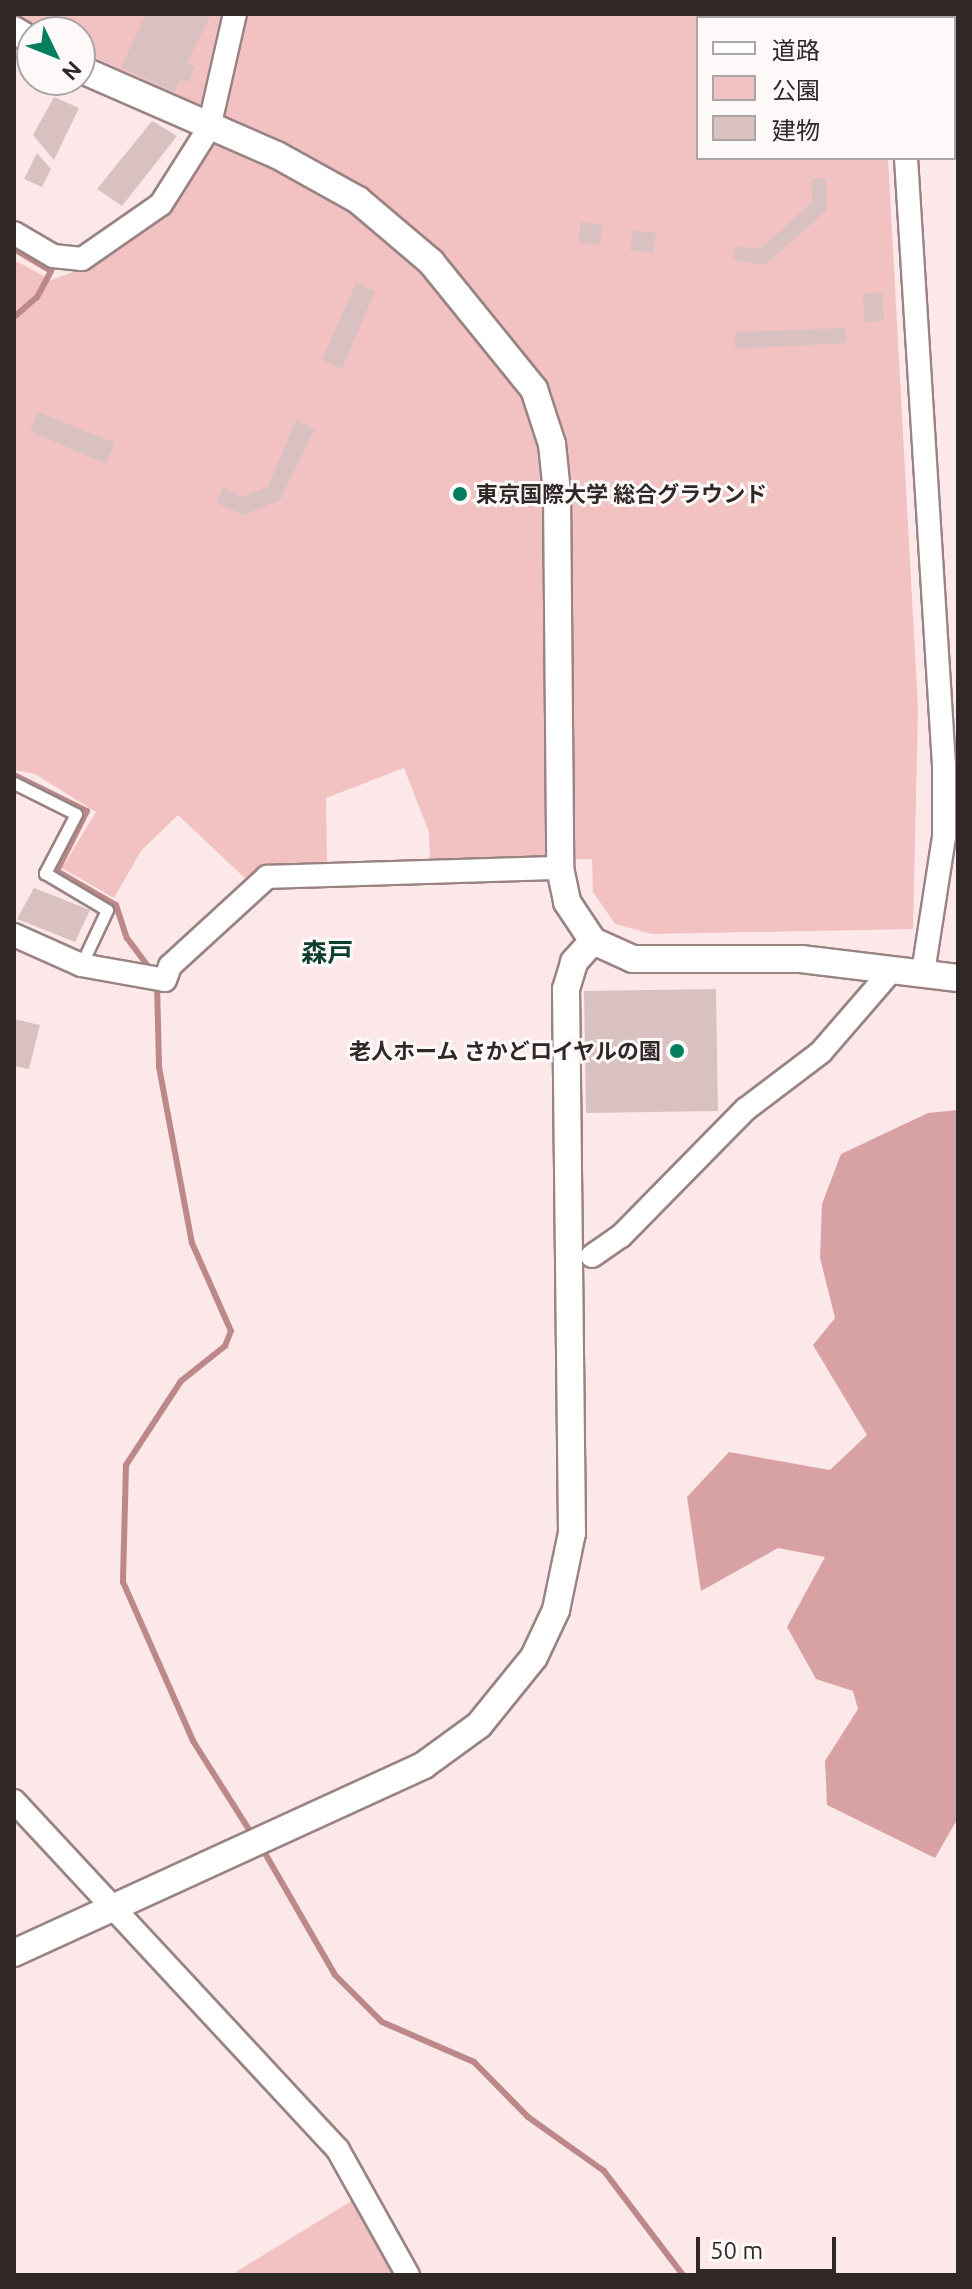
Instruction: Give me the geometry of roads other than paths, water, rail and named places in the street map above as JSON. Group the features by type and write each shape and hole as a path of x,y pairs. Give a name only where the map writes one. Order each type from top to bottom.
{"street":[{"path":"14,233 60,258 94,255 161,204 209,128 235,14"},
{"path":"96,76 318,176 380,216 469,304 534,389 552,444 557,492 560,868 567,902 593,941 633,959 801,959 958,978"},
{"path":"906,160 944,765 944,837 923,972"},
{"path":"14,935 81,965 165,980 170,966 267,877 560,868"},
{"path":"14,1953 113,1911 424,1765 501,1703 534,1657 556,1610 572,1533 566,989 574,962 593,941"},
{"path":"592,1256 621,1236 746,1109 821,1052 893,969"},
{"path":"14,1801 338,2150 408,2275"}],"lane":[{"path":"14,783 76,814 45,873 107,910 81,965"}],"waterway":[{"path":"14,249 51,271 37,297 14,317"},
{"path":"14,775 87,811 57,871 116,905 127,938 153,973"},
{"path":"157,983 159,1067 192,1243 231,1331 225,1346 181,1381 126,1465 123,1582 193,1741 253,1836"},
{"path":"262,1848 335,1975 382,2022 474,2062 528,2117 604,2171 683,2275"}],"place":[{"name":"東京国際大学 総合グラウンド","path":"460,494"},
{"name":"老人ホーム さかどロイヤルの園","path":"677,1051"}],"district":[{"name":"森戸","path":"327,953"}]}
